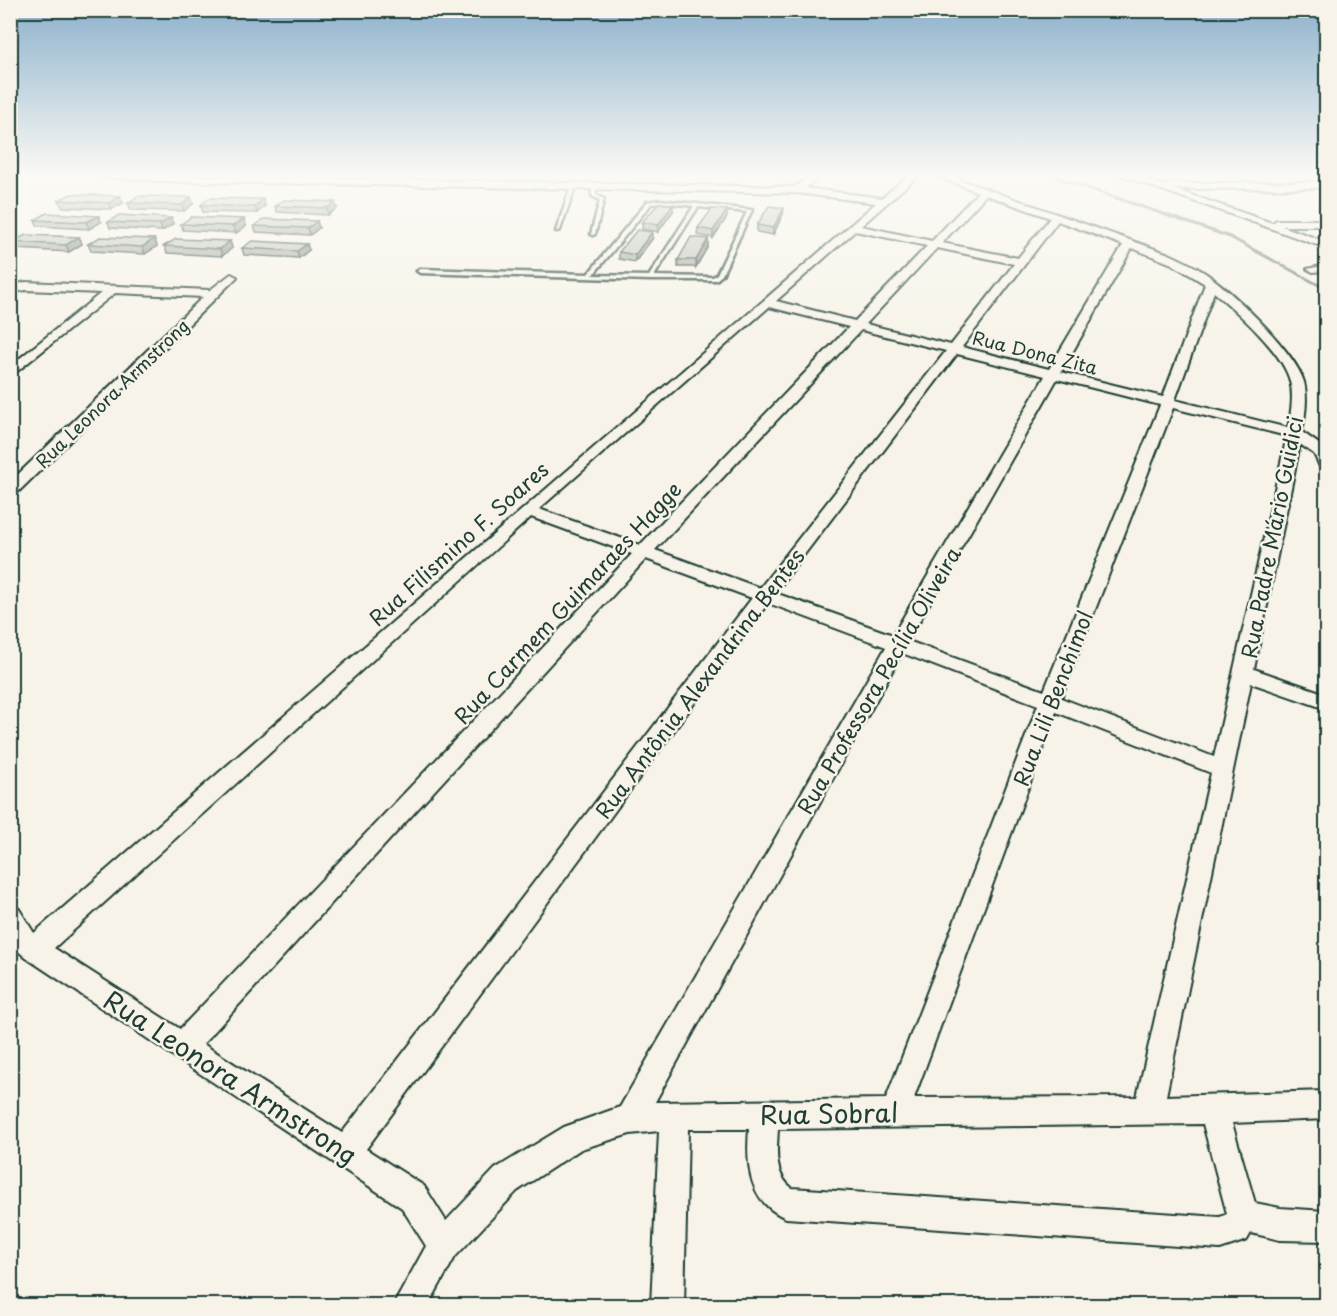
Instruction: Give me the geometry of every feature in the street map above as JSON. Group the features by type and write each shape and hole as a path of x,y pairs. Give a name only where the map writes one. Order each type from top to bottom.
{"street":[{"name":"Rua Filismino F. Soares","path":"19,936 528,511 845,235"},
{"path":"887,235 1020,262"},
{"name":"Rua Carmem Guimaraes Hagge","path":"183,1046 943,235"},
{"name":"Rua Antônia Alexandrina Bentes","path":"346,1152 765,594 1041,235"},
{"name":"Rua Padre Mário Guidici","path":"1108,235 1183,265 1210,284 1277,348 1293,371 1298,395 1295,434 1148,1111"},
{"path":"1297,235 1326,245"},
{"name":"Rua Professora Pecília Oliveira","path":"630,1119 897,644 1055,375 1129,243"},
{"path":"1313,269 1326,268"},
{"name":"Rua Leonora Armstrong","path":"10,491 231,277"},
{"name":"Rua Lili Benchimol","path":"895,1112 1050,701 1149,453 1210,284"},
{"name":"Rua Leonora Armstrong","path":"10,290 27,286 213,294"},
{"path":"10,373 111,291"},
{"name":"Rua Dona Zita","path":"768,303 1165,404 1295,434"},
{"path":"1295,434 1325,457"},
{"path":"528,511 765,594 1223,769"},
{"path":"1243,673 1326,702"},
{"name":"Rua Leonora Armstrong","path":"19,936 413,1197 444,1246"},
{"name":"Rua Sobral","path":"409,1305 444,1246 506,1180 574,1137 630,1119 674,1115 1148,1111 1326,1105"},
{"path":"764,1114 764,1171 767,1186 774,1196 786,1203 1220,1233 1236,1229 1243,1216 1214,1109"},
{"path":"667,1305 674,1115"},
{"path":"1243,1216 1280,1224 1326,1226"}],"lane":[{"path":"589,276 621,235"},
{"path":"650,278 677,235"},
{"path":"420,271 709,280 719,275 738,235"}],"building":[{"path":"25,235 79,237 66,245 12,242"},
{"path":"633,235 649,235 635,255 619,252"},
{"path":"100,237 154,239 142,247 88,244"},
{"path":"691,237 708,239 696,260 678,260"},
{"path":"176,239 230,241 220,249 164,246"},
{"path":"252,241 307,244 297,251 242,248"}],"waterway":[{"path":"1225,235 1326,289"}]}
